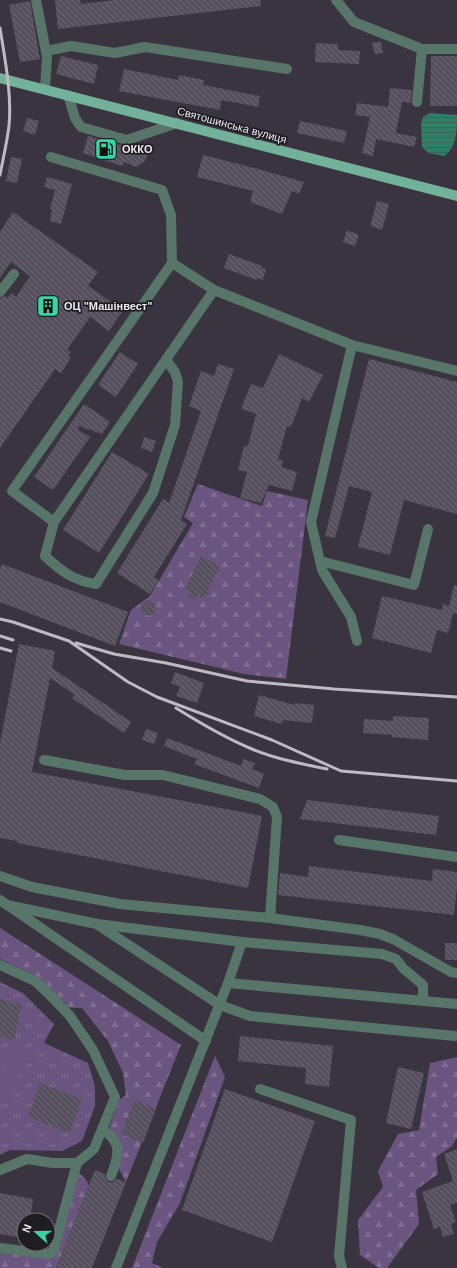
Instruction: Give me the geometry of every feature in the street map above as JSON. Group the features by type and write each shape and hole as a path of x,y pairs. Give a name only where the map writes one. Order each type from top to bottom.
{"main road":[{"name":"Святошинська вулиця","path":"0,78 457,196"}],"street":[{"path":"36,0 46,51 47,80 45,89"},
{"path":"336,0 354,22 422,49 457,49"},
{"path":"46,51 71,46 114,53 146,47 287,69"},
{"path":"417,102 422,49"},
{"path":"68,95 75,118 81,127 127,140 177,123"},
{"path":"51,157 162,190 171,215 172,263 12,491 54,522"},
{"path":"172,263 214,290 352,345 457,371"},
{"path":"0,292 14,274"},
{"path":"166,360 175,372 178,382 175,425 153,493 96,584 84,583 62,571 45,556 54,522 214,290"},
{"path":"352,345 311,522 322,570 351,617 357,641"},
{"path":"320,561 414,585 428,529"},
{"path":"44,760 125,775 163,775 260,799 273,807 277,817 270,918"},
{"path":"339,840 457,857"},
{"path":"0,876 32,887 120,904 270,918 380,934 393,939 451,972 457,973"},
{"path":"4,903 97,924 242,942 382,954 396,959 403,968 424,984 423,1001"},
{"path":"4,903 206,1040"},
{"path":"97,924 220,1005 250,1016 455,1036"},
{"path":"116,1268 220,1005 242,942"},
{"path":"0,965 35,981 70,1016 93,1050 115,1097 94,1149 77,1163 53,1252 48,1254 0,1248"},
{"path":"228,983 457,1004"},
{"path":"260,1089 351,1120 339,1256 342,1268"},
{"path":"102,1129 110,1134 118,1146 116,1162 111,1176"},
{"path":"0,1170 27,1159 53,1163 77,1163"}],"green space":[{"path":"198,484 262,506 267,491 308,500 286,679 244,674 119,644 131,610 150,596 193,523 184,517"},
{"path":"0,928 181,1045 126,1182 119,1169 122,1147 116,1135 109,1127 119,1100 126,1095 123,1073 108,1041 82,1008 62,1007 65,1003 38,977 0,959"},
{"path":"0,982 23,993 54,1024 44,1043 88,1063 95,1086 95,1106 82,1141 62,1151 10,1150 0,1155"},
{"path":"13,1053 31,1057 0,1105 0,1070"},
{"path":"215,1056 225,1077 180,1203 157,1242 152,1263 163,1268 132,1268"},
{"path":"457,1057 457,1138 452,1146 436,1157 438,1174 416,1190 419,1224 387,1268 379,1268 360,1255 358,1220 383,1187 378,1171 398,1134 419,1130 430,1063"},
{"path":"75,1171 84,1177 89,1185 56,1268 0,1268 0,1251 49,1257 51,1252 56,1252 56,1234"}],"shaded area":[{"path":"430,113 457,115 454,143 452,148 444,156 428,153 422,147 421,124 423,117"}],"building":[{"path":"55,0 80,0 81,4 115,0 260,0 261,6 58,29"},
{"path":"30,1 40,59 20,62 9,5"},
{"path":"381,42 383,53 375,54 372,43"},
{"path":"316,43 338,44 338,50 360,51 359,64 315,62"},
{"path":"61,56 98,65 94,84 56,74"},
{"path":"431,56 457,56 457,106 430,106"},
{"path":"124,69 178,80 179,75 204,80 203,85 260,96 258,107 221,100 220,110 119,91"},
{"path":"390,88 412,90 411,103 402,102 396,133 417,137 414,147 376,139 373,156 362,153 370,117 355,115 357,103 388,107"},
{"path":"27,118 39,121 35,135 23,131"},
{"path":"300,121 347,131 344,143 297,133"},
{"name":"ОККО","path":"88,136 125,146 139,143 150,146 145,161 136,167 124,162 122,166 83,153"},
{"path":"203,155 304,182 299,194 292,191 282,214 250,202 253,191 197,177"},
{"path":"11,157 22,159 17,183 6,181"},
{"path":"47,177 72,184 61,224 50,221 52,210 50,209 55,190 44,187"},
{"path":"377,201 389,204 382,230 370,226"},
{"name":"ОЦ \"Машінвест\"","path":"13,212 98,272 88,286 123,310 109,331 90,317 67,350 71,352 68,356 71,358 61,373 55,369 0,448 0,298 5,296 8,298 11,293 16,297 30,276 11,262 0,278 0,232"},
{"path":"347,230 359,235 355,246 343,242"},
{"path":"229,254 262,266 261,268 266,269 263,280 257,278 257,280 224,268"},
{"path":"120,352 138,364 116,397 98,385"},
{"path":"279,354 323,375 309,402 302,398 291,427 287,426 278,459 283,461 281,467 297,472 292,491 269,485 261,503 240,498 247,472 238,470 244,446 248,446 256,414 241,409 251,384 263,388"},
{"path":"369,359 457,382 457,514 404,500 390,555 358,547 372,492 349,486 335,538 325,536"},
{"path":"218,364 234,369 181,520 187,524 154,577 159,580 150,594 117,573 163,499 169,503 201,411 189,406 201,371 214,376"},
{"path":"84,404 110,422 102,434 79,426 78,430 90,437 53,490 34,477"},
{"path":"144,437 156,441 152,452 141,448"},
{"path":"112,452 149,474 99,553 63,530"},
{"path":"201,556 220,566 205,598 198,595 196,600 188,596 190,591 185,589"},
{"path":"2,564 128,612 115,646 0,602 0,569"},
{"path":"454,585 457,586 457,614 453,613 448,633 437,630 431,653 372,638 382,596 442,610 443,604 449,606"},
{"path":"149,600 154,604 156,609 153,614 148,616 143,614 140,610 143,603"},
{"path":"19,644 55,651 52,668 131,722 124,733 72,698 75,695 50,678 32,772 262,816 248,888 17,843 17,841 0,838 0,743"},
{"path":"175,672 204,683 197,703 176,696 180,687 171,683"},
{"path":"259,695 295,705 296,703 314,705 312,723 283,720 282,724 254,716"},
{"path":"393,716 429,718 428,740 363,733 364,719 393,721"},
{"path":"146,729 158,733 154,744 142,740"},
{"path":"167,738 241,766 243,759 255,763 252,769 264,774 259,788 194,764 197,759 164,746"},
{"path":"307,800 439,816 436,835 300,819"},
{"path":"309,866 432,881 433,869 457,872 454,915 278,895 280,873 308,877"},
{"path":"445,943 457,943 457,960 445,960"},
{"path":"0,999 22,1005 14,1040 0,1037"},
{"path":"240,1036 333,1046 329,1087 305,1084 306,1068 238,1061"},
{"path":"398,1067 424,1073 411,1129 386,1123"},
{"path":"40,1083 82,1099 70,1133 28,1117"},
{"path":"225,1089 315,1121 272,1242 182,1210"},
{"path":"135,1100 156,1109 143,1143 121,1134"},
{"path":"457,1149 457,1203 450,1205 456,1222 451,1224 454,1234 443,1237 440,1227 434,1229 422,1192 453,1181 444,1154"},
{"path":"95,1170 105,1174 108,1182 112,1182 117,1179 126,1182 92,1268 56,1268"},
{"path":"0,1193 33,1199 31,1212 16,1212 16,1237 0,1234"}],"railway":[{"path":"0,28 8,77 10,102 9,126 0,175"},
{"path":"0,619 69,641 128,682 157,697 272,740 341,771 457,781"},
{"path":"0,636 13,640"},
{"path":"76,643 114,654 166,663 247,681 334,689 457,697"},
{"path":"0,648 11,651"},
{"path":"176,708 203,725 261,753 327,769"}],"place":[{"name":"ОККО","path":"106,149"},
{"name":"ОЦ \"Машінвест\"","path":"48,306"}]}
